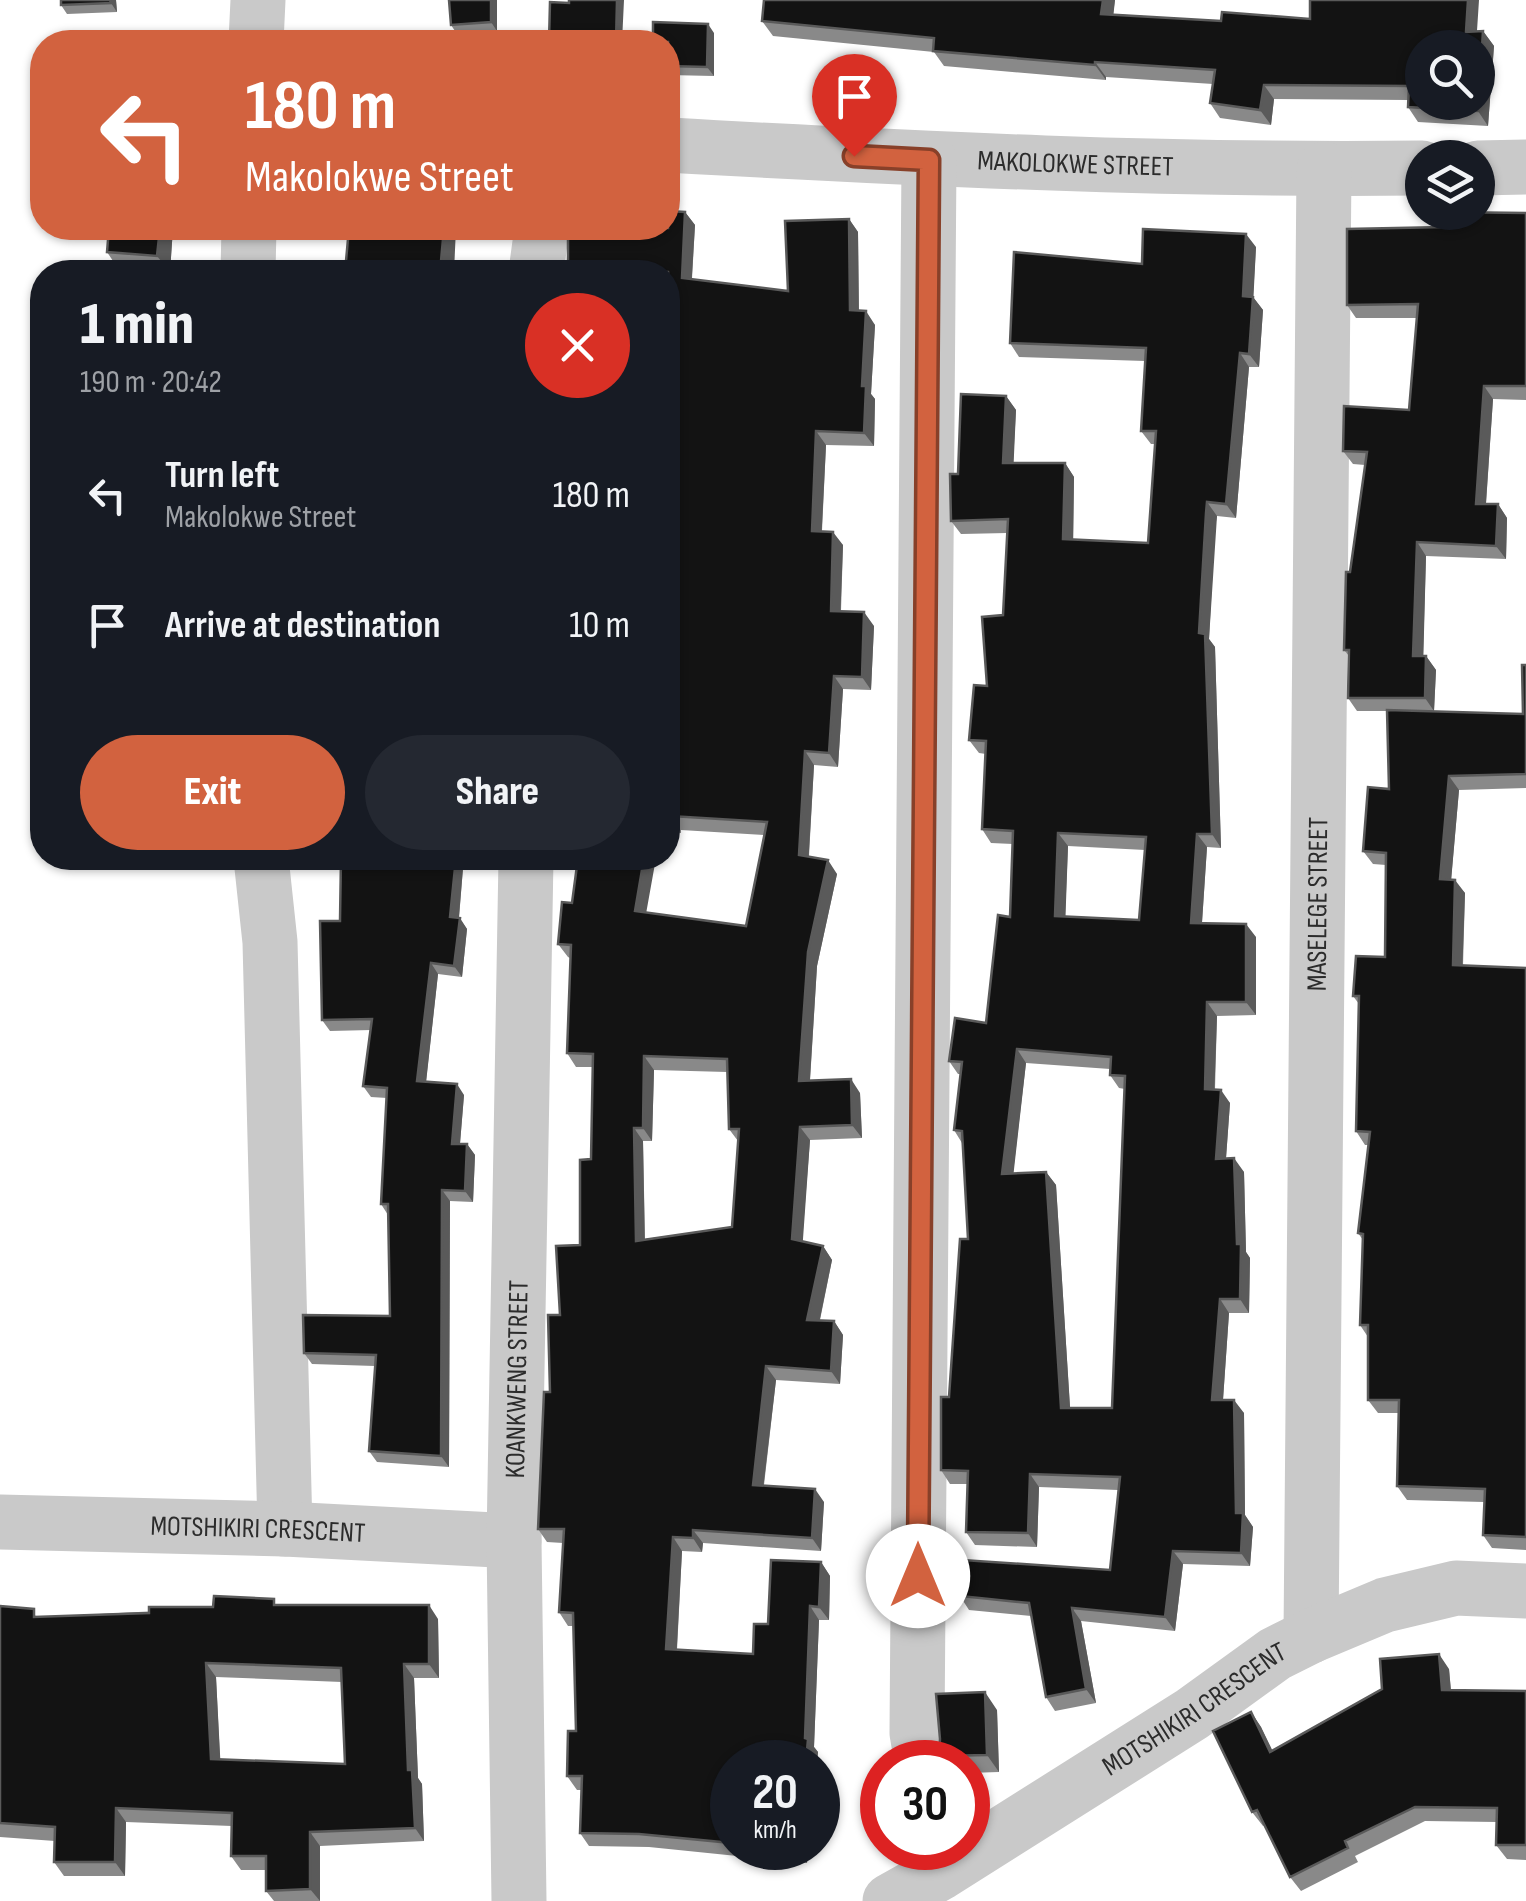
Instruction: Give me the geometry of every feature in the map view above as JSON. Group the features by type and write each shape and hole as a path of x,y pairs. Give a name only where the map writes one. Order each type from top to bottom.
{"street":[{"path":"257,30 258,0"},
{"name":"MAKOLOKWE STREET","path":"680,146 929,160 1405,168"},
{"path":"918,1740 929,160"},
{"path":"1495,168 1526,167"},
{"name":"MASELEGE STREET","path":"1311,1636 1324,169"},
{"path":"262,870 270,942 286,1529"},
{"name":"KOANKWENG STREET","path":"519,1901 514,1541 526,870"},
{"name":"MOTSHIKIRI CRESCENT","path":"0,1522 286,1529 514,1541"},
{"name":"MOTSHIKIRI CRESCENT","path":"990,1830 1192,1714 1275,1654 1311,1636 1385,1605 1456,1588 1526,1591"},
{"name":"MOTSHIKIRI CRESCENT","path":"890,1901 926,1870"}],"building":[{"path":"61,0 110,0 111,3 61,5"},
{"path":"449,0 491,0 491,22 451,25"},
{"path":"617,0 616,30 549,30 550,2"},
{"path":"764,0 1103,0 1101,14 1221,21 1222,12 1310,19 1310,0 1468,0 1466,30 1405,30 1405,86 1264,85 1260,110 1210,103 1215,70 1095,65 933,51 934,38 762,21"},
{"path":"653,22 708,24 707,67 680,66 680,30 653,30"},
{"path":"680,212 685,212 682,278 788,291 785,221 849,219 850,310 866,311 864,433 816,431 812,531 833,532 831,611 864,612 862,677 834,676 829,753 805,751 799,855 828,860 808,952 799,1081 851,1079 852,1125 800,1127 792,1239 823,1246 807,1320 834,1321 831,1371 766,1366 753,1485 815,1489 812,1538 693,1530 693,1538 673,1537 666,1649 753,1654 754,1624 768,1624 771,1560 821,1562 819,1607 810,1606 808,1740 710,1740 710,1841 580,1833 582,1776 567,1776 568,1731 576,1731 573,1613 559,1612 564,1529 538,1529 544,1392 550,1392 548,1315 560,1315 556,1246 580,1245 580,1160 591,1159 593,1054 567,1053 571,945 558,944 562,902 572,903 576,870 642,870 635,911 746,926 767,822 680,817 680,260 568,260 568,240 680,240","holes":["644,1056 727,1059 729,1129 739,1129 732,1227 636,1241 634,1128 643,1128"]},
{"path":"1495,213 1526,213 1526,386 1484,386 1476,504 1498,504 1496,546 1417,542 1413,656 1426,656 1425,698 1348,698 1349,650 1344,650 1346,572 1350,572 1367,452 1343,451 1344,406 1409,410 1418,304 1347,305 1347,229 1495,230"},
{"path":"1143,229 1246,234 1243,296 1253,297 1249,354 1240,353 1226,504 1207,502 1206,513 1199,633 1205,634 1212,834 1197,834 1191,923 1246,924 1246,1002 1207,1002 1205,1089 1221,1090 1216,1159 1234,1158 1237,1244 1241,1244 1240,1299 1220,1299 1212,1400 1234,1400 1236,1513 1243,1513 1241,1553 1173,1551 1165,1617 1072,1608 1086,1689 1046,1697 1029,1603 960,1596 963,1560 1110,1570 1120,1477 1030,1474 1028,1533 966,1532 968,1471 941,1470 941,1397 949,1397 960,1239 968,1239 962,1131 954,1130 962,1062 949,1061 955,1018 986,1023 998,915 1010,917 1013,831 982,829 986,741 969,740 974,685 987,686 982,617 1003,615 1008,519 951,521 950,474 958,474 961,394 1006,396 1003,463 1065,463 1063,539 1148,543 1156,431 1141,431 1146,348 1010,343 1014,252 1142,264","holes":["1058,833 1146,837 1139,920 1055,916","1017,1049 1111,1057 1110,1075 1125,1076 1112,1408 1061,1408 1046,1172 1002,1174"]},
{"path":"108,240 159,240 157,256 107,252"},
{"path":"348,240 443,240 441,260 346,260"},
{"path":"1522,665 1526,665 1526,774 1449,776 1440,879 1455,880 1453,965 1526,968 1526,1537 1483,1535 1485,1489 1397,1486 1399,1400 1368,1400 1368,1325 1360,1325 1363,1234 1358,1233 1370,1132 1356,1131 1359,996 1353,996 1356,956 1385,957 1386,853 1363,851 1368,787 1389,789 1387,710 1523,714"},
{"path":"341,870 455,870 450,917 460,918 454,966 431,963 417,1081 457,1084 452,1144 467,1144 465,1191 442,1190 441,1456 369,1451 376,1355 304,1353 303,1315 390,1316 388,1204 381,1204 387,1088 363,1086 372,1019 322,1020 320,921 340,921"},
{"path":"214,1596 274,1599 274,1605 429,1605 429,1664 404,1664 408,1770 412,1770 415,1828 310,1832 310,1889 266,1891 266,1856 231,1856 232,1813 116,1808 115,1862 54,1862 55,1827 0,1823 0,1606 34,1609 34,1617 149,1613 149,1607 213,1607","holes":["206,1663 341,1668 345,1764 211,1759"]},
{"path":"1439,1654 1442,1690 1526,1691 1526,1845 1496,1845 1497,1808 1415,1807 1345,1841 1348,1848 1290,1877 1257,1810 1252,1812 1213,1731 1251,1712 1270,1752 1382,1689 1380,1659"},
{"path":"985,1692 987,1740 940,1740 936,1694"}],"route":[{"path":"854,156 929,160 918,1576"}]}
